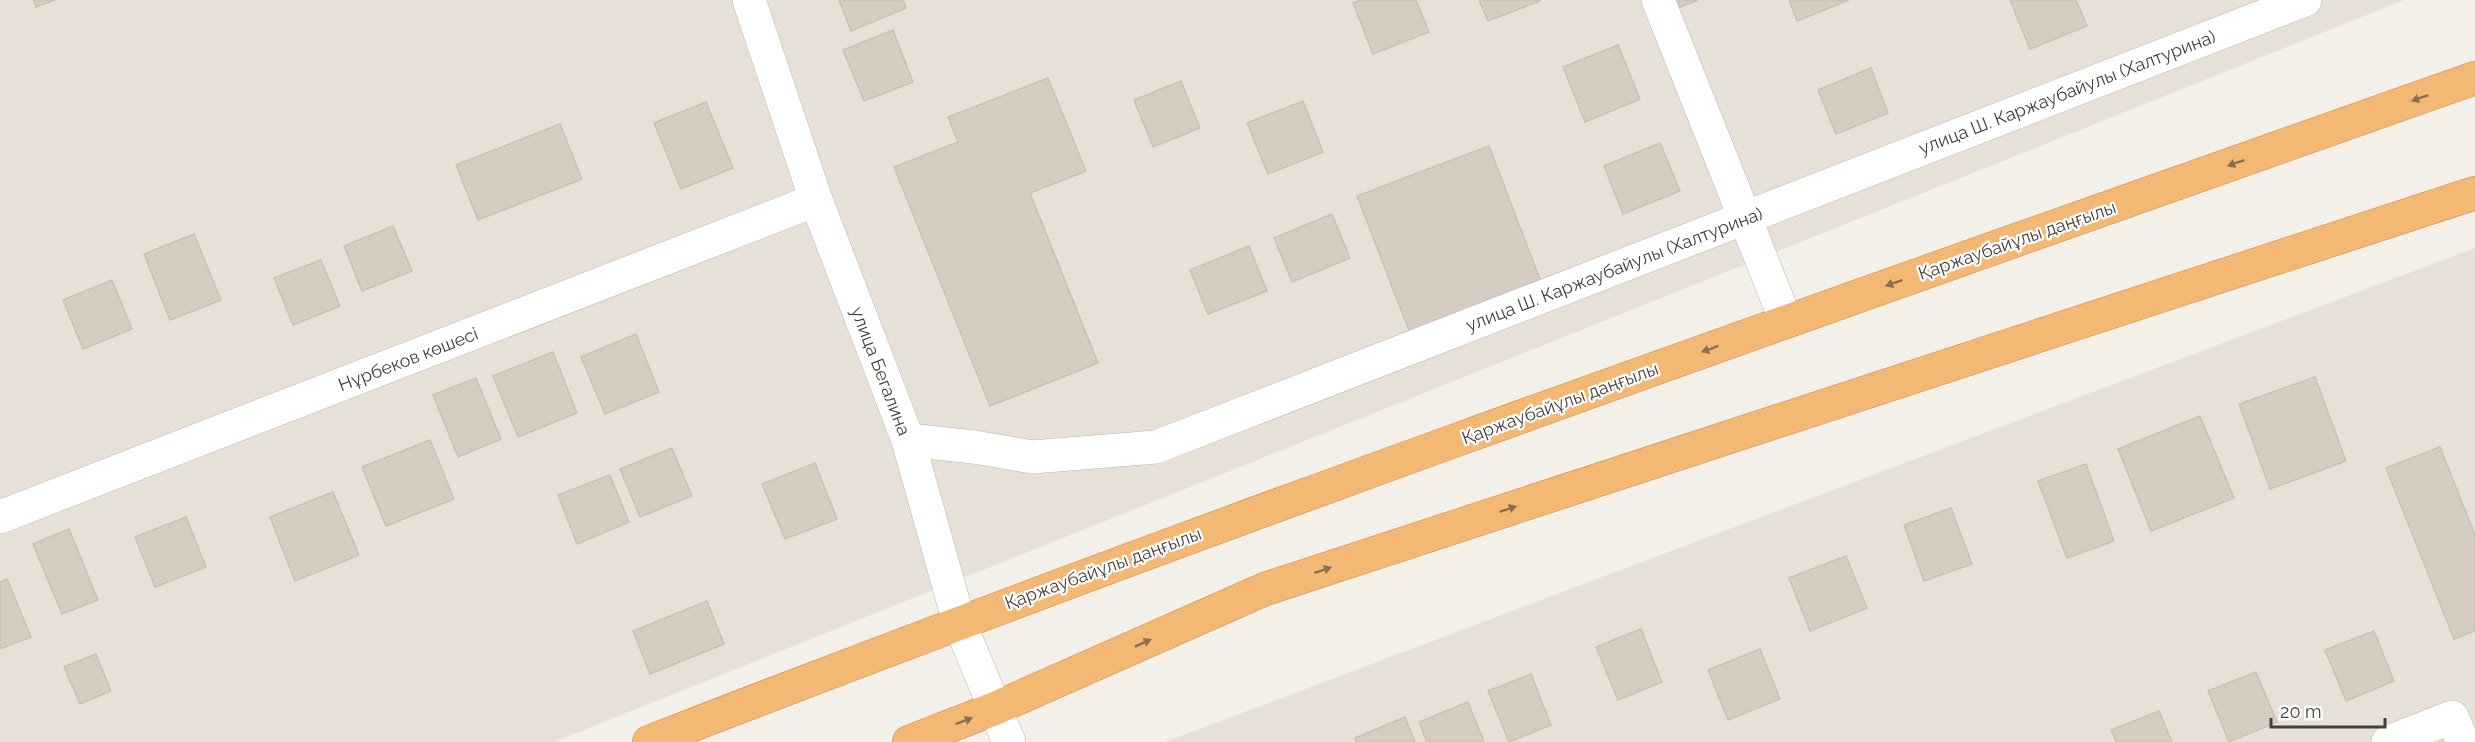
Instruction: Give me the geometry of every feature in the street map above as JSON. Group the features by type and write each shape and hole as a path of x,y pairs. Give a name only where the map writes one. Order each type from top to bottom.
{"highway":[{"name":"Қаржаубайұлы даңғылы","path":"649,742 959,622 1211,528 1786,321 2475,78"},
{"path":"909,742 996,708 1265,589 2475,193"}],"street":[{"name":"улица Бегалина","path":"749,0 816,200 908,440 959,622 1009,742"},
{"path":"1658,0 1786,321"},
{"name":"улица Ш. Каржаубайулы (Халтурина)","path":"908,440 975,447 1032,457 1156,447 2305,0"},
{"name":"Нұрбеков көшесі","path":"0,517 816,200"},
{"path":"2388,742 2452,717 2463,742"}],"shaded area":[{"path":"0,0 2404,0 554,742 0,742"},
{"path":"2475,248 2475,742 1165,742"}],"building":[{"path":"33,0 55,0 36,7"},
{"path":"839,0 903,0 906,8 851,31"},
{"path":"1361,0 1416,0 1429,32 1373,54 1353,3"},
{"path":"1479,0 1539,0 1540,1 1488,21"},
{"path":"1675,0 1698,0 1678,8"},
{"path":"1789,0 1849,0 1797,21"},
{"path":"2010,0 2076,0 2087,26 2030,49"},
{"path":"893,30 913,82 864,101 843,50"},
{"path":"1618,45 1640,99 1585,122 1563,67"},
{"path":"1871,68 1888,113 1836,134 1818,90"},
{"path":"1048,78 1086,171 1030,193 1098,363 990,406 894,167 958,142 948,117"},
{"path":"1181,81 1200,128 1153,147 1134,100"},
{"path":"1303,101 1323,152 1268,174 1247,123"},
{"path":"706,102 733,168 681,189 654,123"},
{"path":"560,124 582,179 478,220 456,165"},
{"path":"1660,143 1680,191 1623,214 1604,166"},
{"path":"1489,146 1541,282 1410,333 1357,196"},
{"path":"1332,214 1350,258 1292,282 1274,238"},
{"path":"393,226 412,271 362,291 344,246"},
{"path":"194,234 221,300 170,320 144,254"},
{"path":"1249,246 1267,291 1208,314 1190,270"},
{"path":"321,260 340,306 293,325 274,278"},
{"path":"112,280 132,329 83,349 63,300"},
{"path":"636,334 659,392 605,414 581,357"},
{"path":"553,352 577,413 518,437 493,376"},
{"path":"2315,377 2346,461 2270,489 2239,404"},
{"path":"476,378 501,439 458,457 433,395"},
{"path":"2200,416 2234,498 2151,531 2118,449"},
{"path":"430,440 454,499 386,526 362,467"},
{"path":"2440,447 2475,535 2475,631 2454,639 2386,468"},
{"path":"672,448 692,496 640,517 620,469"},
{"path":"815,463 837,519 785,539 762,484"},
{"path":"2086,464 2114,541 2067,558 2038,481"},
{"path":"610,475 629,522 577,544 558,495"},
{"path":"333,492 359,555 295,581 270,517"},
{"path":"1951,508 1972,564 1924,581 1904,525"},
{"path":"186,517 206,567 155,587 135,537"},
{"path":"69,529 98,600 62,614 33,544"},
{"path":"1846,556 1867,608 1810,631 1789,578"},
{"path":"7,579 31,637 0,649 0,582"},
{"path":"707,601 724,644 650,674 633,631"},
{"path":"1641,629 1662,682 1618,700 1596,647"},
{"path":"2374,631 2394,681 2346,701 2325,650"},
{"path":"1760,649 1780,699 1728,720 1708,670"},
{"path":"96,654 111,691 80,704 64,667"},
{"path":"2256,672 2277,722 2229,742 2208,691"},
{"path":"1531,674 1551,725 1509,742 1488,691"},
{"path":"1468,702 1484,742 1427,742 1419,722"},
{"path":"2159,711 2172,742 2116,742 2111,730"},
{"path":"1405,717 1415,742 1356,742 1355,738"}]}
